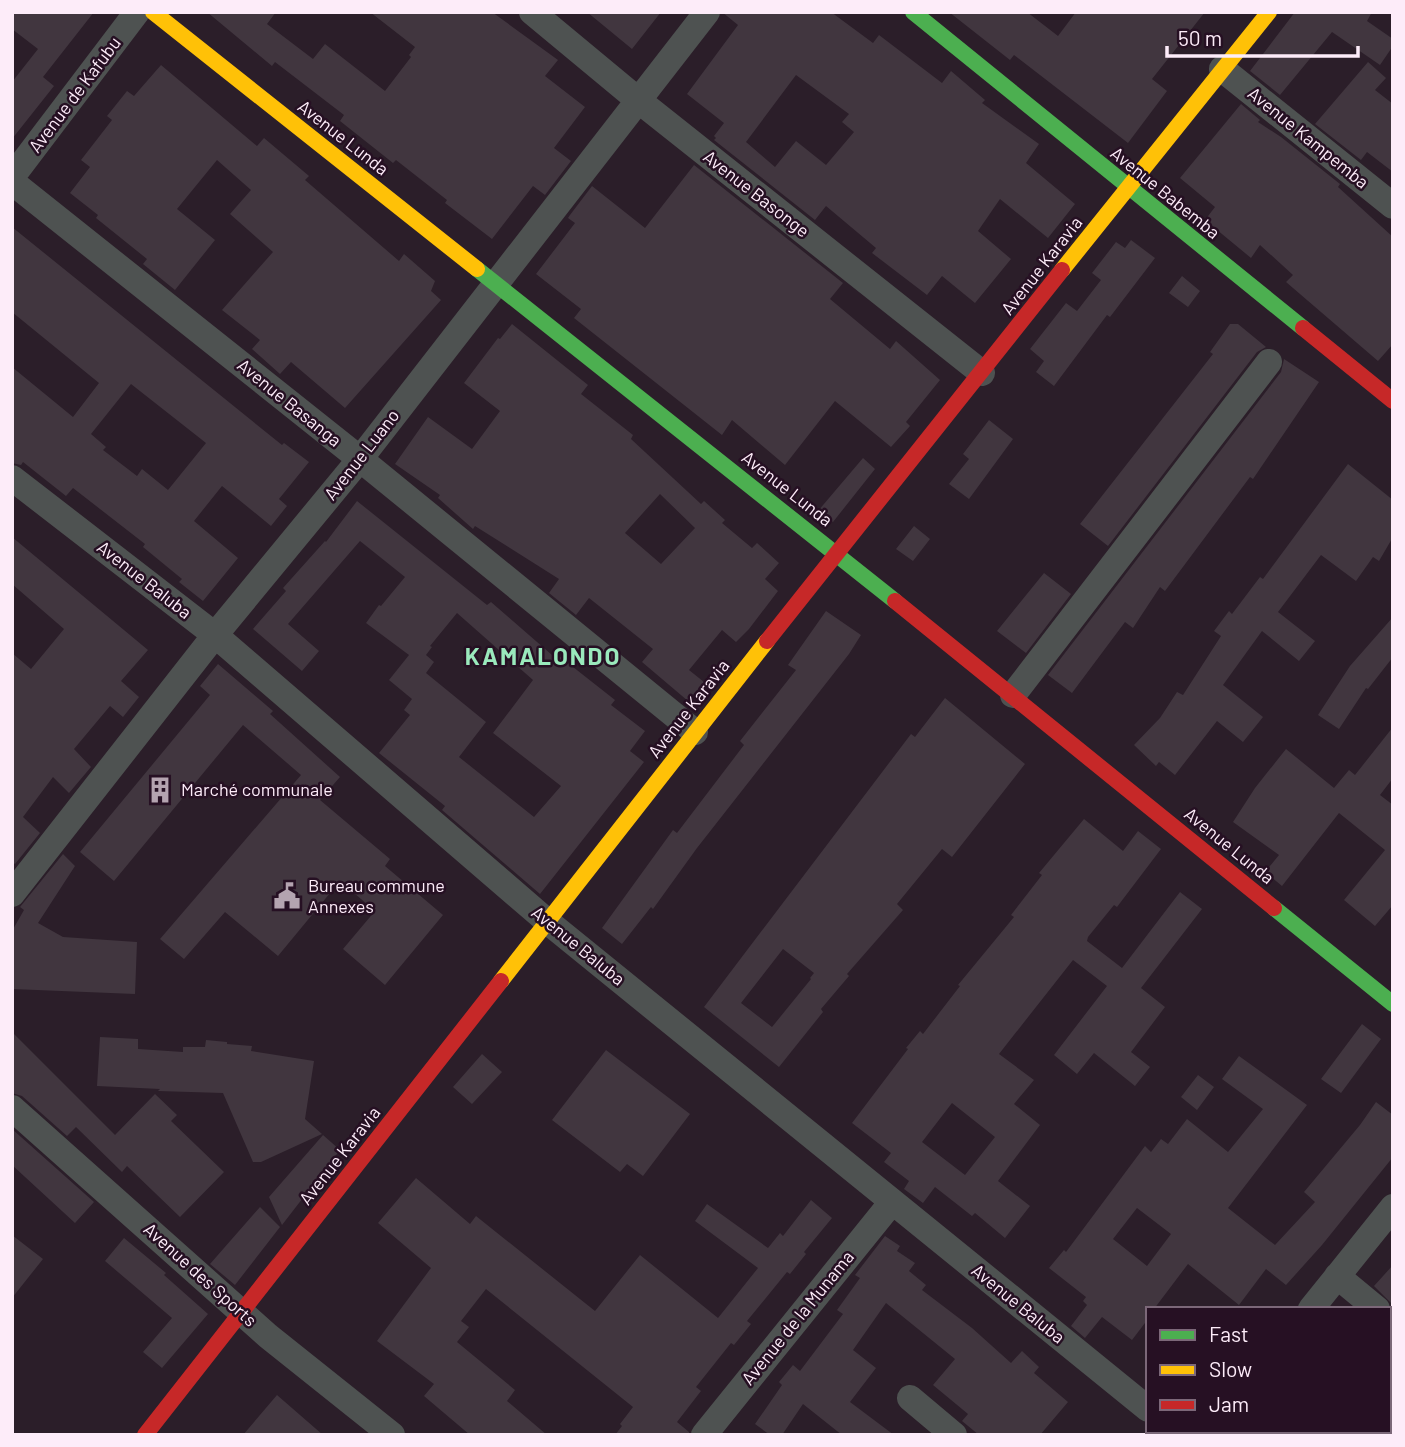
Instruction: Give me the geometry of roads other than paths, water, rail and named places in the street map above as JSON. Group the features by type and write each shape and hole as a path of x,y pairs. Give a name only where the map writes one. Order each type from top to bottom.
{"street":[{"name":"Avenue de Kafubu","path":"12,180 137,12"},
{"name":"Avenue Lunda","path":"153,12 836,553 1393,1004"},
{"name":"Avenue Basonge","path":"532,12 638,100 982,373"},
{"name":"Avenue Luano","path":"12,894 215,635 360,459 706,12"},
{"name":"Avenue Babemba","path":"913,12 1393,401"},
{"name":"Avenue Karavia","path":"145,1435 836,553 1269,12"},
{"name":"Avenue Kampemba","path":"1222,69 1393,206"},
{"name":"Avenue Basanga","path":"12,180 695,732"},
{"path":"1013,695 1269,362"},
{"name":"Avenue Baluba","path":"12,478 215,635 548,922 1146,1407"},
{"name":"Avenue des Sports","path":"12,1108 243,1313 393,1435"},
{"name":"Avenue de la Munama","path":"704,1435 892,1202"},
{"path":"1313,1307 1393,1207"},
{"path":"1337,1276 1375,1307"},
{"path":"910,1398 954,1435"}],"place":[{"name":"Marché communale","path":"160,790"},
{"name":"Bureau commune Annexes","path":"287,896"}],"district":[{"name":"KAMALONDO","path":"543,657"}]}
